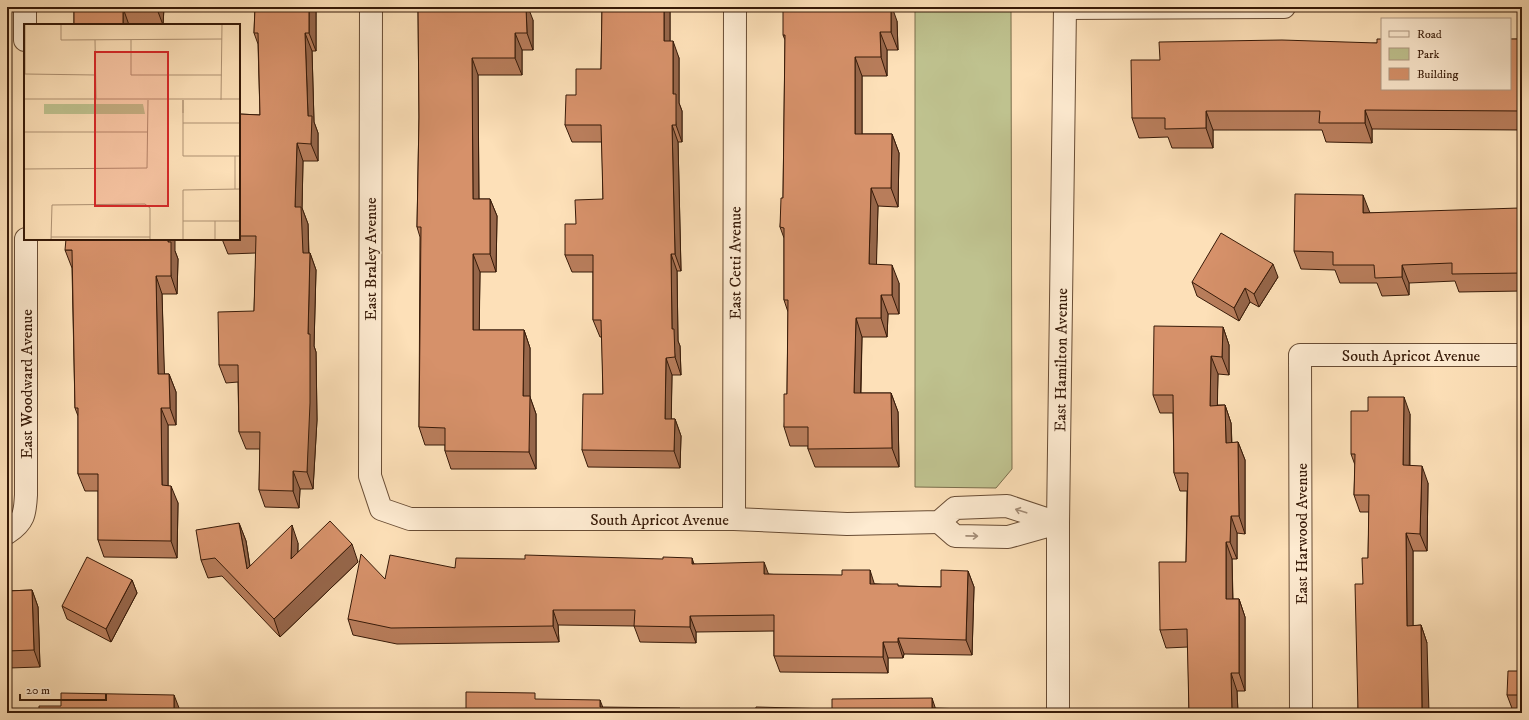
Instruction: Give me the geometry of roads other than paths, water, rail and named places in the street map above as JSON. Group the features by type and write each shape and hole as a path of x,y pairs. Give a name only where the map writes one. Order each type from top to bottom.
{"street":[{"path":"25,7 25,24"},
{"name":"East Braley Avenue","path":"370,7 370,476 381,509"},
{"name":"East Cetti Avenue","path":"734,519 735,7"},
{"path":"1065,8 1284,7"},
{"name":"East Hamilton Avenue","path":"1058,713 1058,523 1065,8"},
{"name":"East Woodward Avenue","path":"12,530 25,514 26,494 26,240"},
{"name":"South Apricot Avenue","path":"1300,355 1522,355"},
{"name":"East Harwood Avenue","path":"1300,355 1301,713"},
{"path":"1007,506 1058,523 1008,537 955,536 939,522 955,508 1007,506"},
{"name":"South Apricot Avenue","path":"381,509 410,519 734,519 847,524 939,522"}]}
